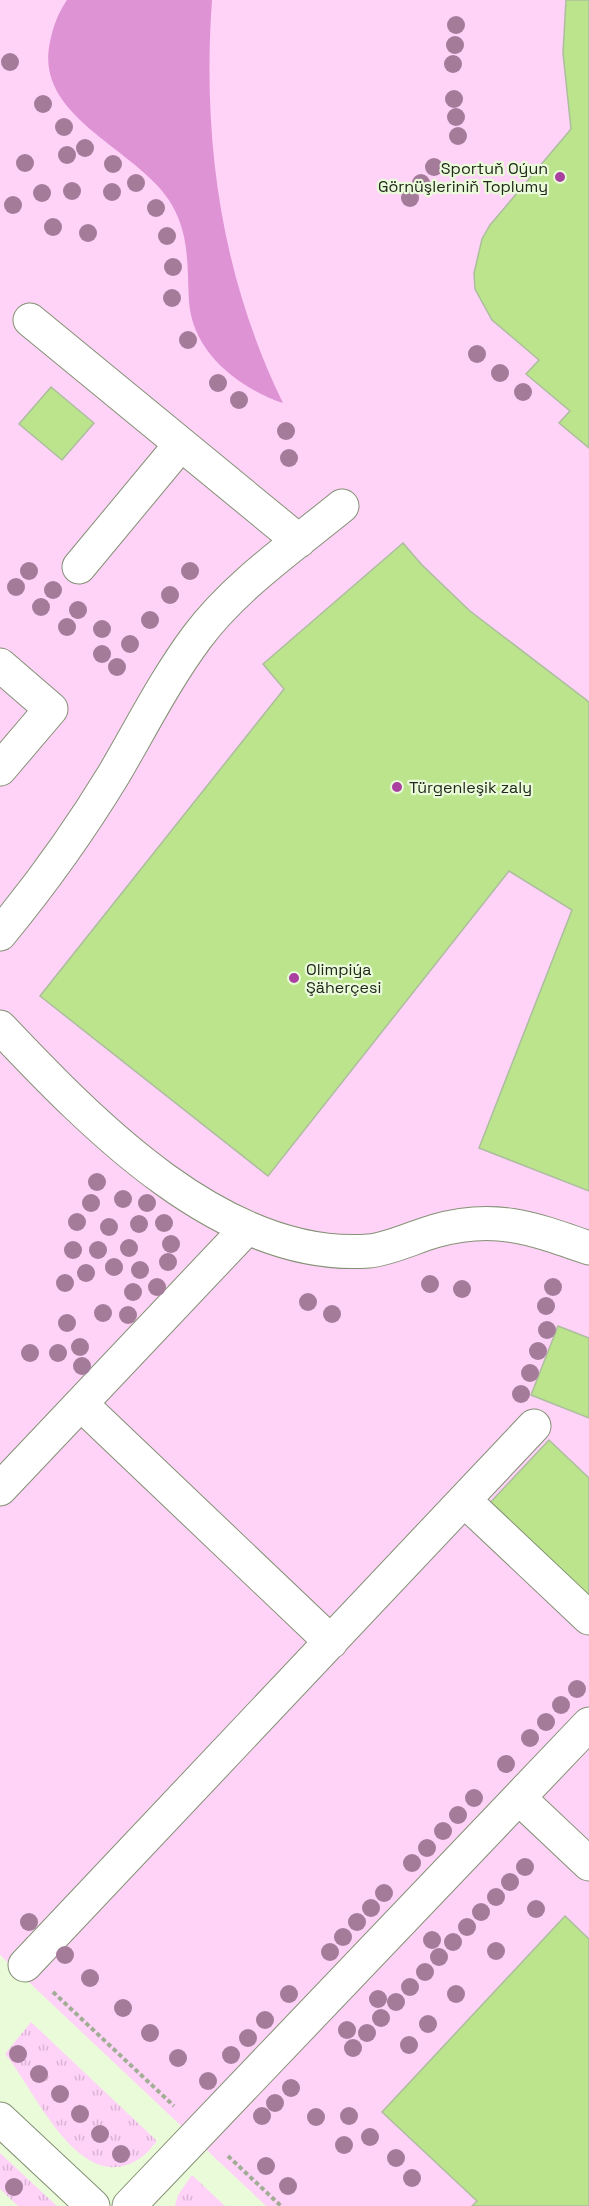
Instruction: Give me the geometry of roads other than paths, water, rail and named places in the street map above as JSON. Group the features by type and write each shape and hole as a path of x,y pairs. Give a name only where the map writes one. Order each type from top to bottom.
{"street":[{"path":"30,320 299,541"},
{"path":"79,567 181,444"},
{"path":"0,934 41,885 65,849 114,773 171,675 198,636 223,607 342,506"},
{"path":"0,665 51,709 0,769"},
{"path":"0,1028 67,1096 137,1156 212,1211 246,1229 318,1249 347,1252 374,1250 447,1228 479,1223 507,1223 589,1248"},
{"path":"0,1489 246,1229"},
{"path":"81,1404 330,1642"},
{"path":"25,1965 534,1426"},
{"path":"464,1500 589,1618"},
{"path":"129,2206 589,1724"},
{"path":"519,1798 589,1864"},
{"path":"0,2118 93,2206"}],"place":[{"name":"Sportuň Oýun Görnüşleriniň Toplumy","path":"560,177"},
{"name":"Türgenleşik zaly","path":"397,787"},
{"name":"Olimpiýa Şäherçesi","path":"294,978"}]}
